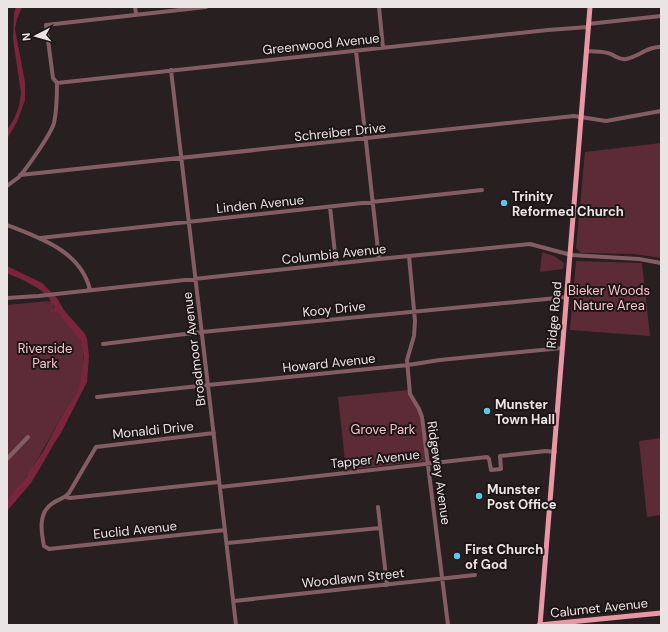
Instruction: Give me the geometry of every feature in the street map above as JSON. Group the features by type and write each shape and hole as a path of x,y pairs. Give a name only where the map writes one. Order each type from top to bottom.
{"main road":[{"name":"Ridge Road","path":"540,625 590,7"},
{"name":"Calumet Avenue","path":"540,625 661,613"}],"street":[{"path":"135,7 136,14"},
{"path":"7,186 20,175 52,127 56,109 57,83 53,78 46,25 206,7"},
{"path":"379,7 383,48"},
{"name":"Greenwood Avenue","path":"57,83 588,26 661,16"},
{"path":"586,51 606,52 618,59 625,60 646,50 661,47"},
{"path":"356,51 379,259"},
{"name":"Broadmoor Avenue","path":"171,70 236,625"},
{"name":"Schreiber Drive","path":"20,175 574,116 606,121 661,111"},
{"name":"Linden Avenue","path":"40,238 482,190"},
{"path":"330,207 336,263"},
{"path":"7,225 40,238 60,248 74,260 89,284 90,290"},
{"name":"Columbia Avenue","path":"7,298 61,294 336,263 530,244 571,255 632,258 661,263"},
{"name":"Ridgeway Avenue","path":"409,256 415,321 414,336 407,357 410,394 419,408 422,417 448,625"},
{"name":"Kooy Drive","path":"103,344 202,332 567,297"},
{"name":"Howard Avenue","path":"97,397 562,348"},
{"name":"Monaldi Drive","path":"65,497 96,447 214,433"},
{"path":"7,459 28,437"},
{"name":"Tapper Avenue","path":"220,487 487,458 490,459 491,470 501,469 500,456 546,451 555,452"},
{"path":"65,497 70,498 220,482"},
{"name":"Euclid Avenue","path":"65,497 50,506 41,520 43,542 47,549 225,530"},
{"path":"378,507 387,585"},
{"path":"227,543 380,528"},
{"name":"Woodlawn Street","path":"234,601 475,576"}],"green space":[{"path":"661,143 661,258 634,254 581,253 576,248 585,152"},
{"path":"542,252 554,256 564,263 563,269 540,272"},
{"name":"Bieker Woods Nature Area","path":"576,261 642,263 650,336 570,330"},
{"name":"Riverside Park","path":"49,301 47,303 55,305 51,312 59,314 66,321 80,338 82,343 84,358 81,381 76,394 36,461 23,481 7,500 7,305"},
{"name":"Grove Park","path":"408,390 410,398 420,413 426,459 425,461 346,470 338,397"},
{"path":"661,438 661,515 647,517 639,441"}],"shaded area":[{"path":"16,7 22,7 15,29 25,82 25,100 17,122 7,139 7,130 14,119 19,106 21,93 13,39 14,13"},
{"path":"7,266 42,283 57,298 64,310 85,334 89,356 87,382 61,433 31,483 7,511 7,500 27,476 30,469 44,450 60,419 77,392 84,357 81,341 59,314 50,312 50,310 55,306 47,303 51,301 48,296 31,284 7,273"}],"place":[{"name":"Trinity Reformed Church","path":"504,203"},
{"name":"Munster Town Hall","path":"487,411"},
{"name":"Munster Post Office","path":"479,496"},
{"name":"First Church of God","path":"457,556"}]}
